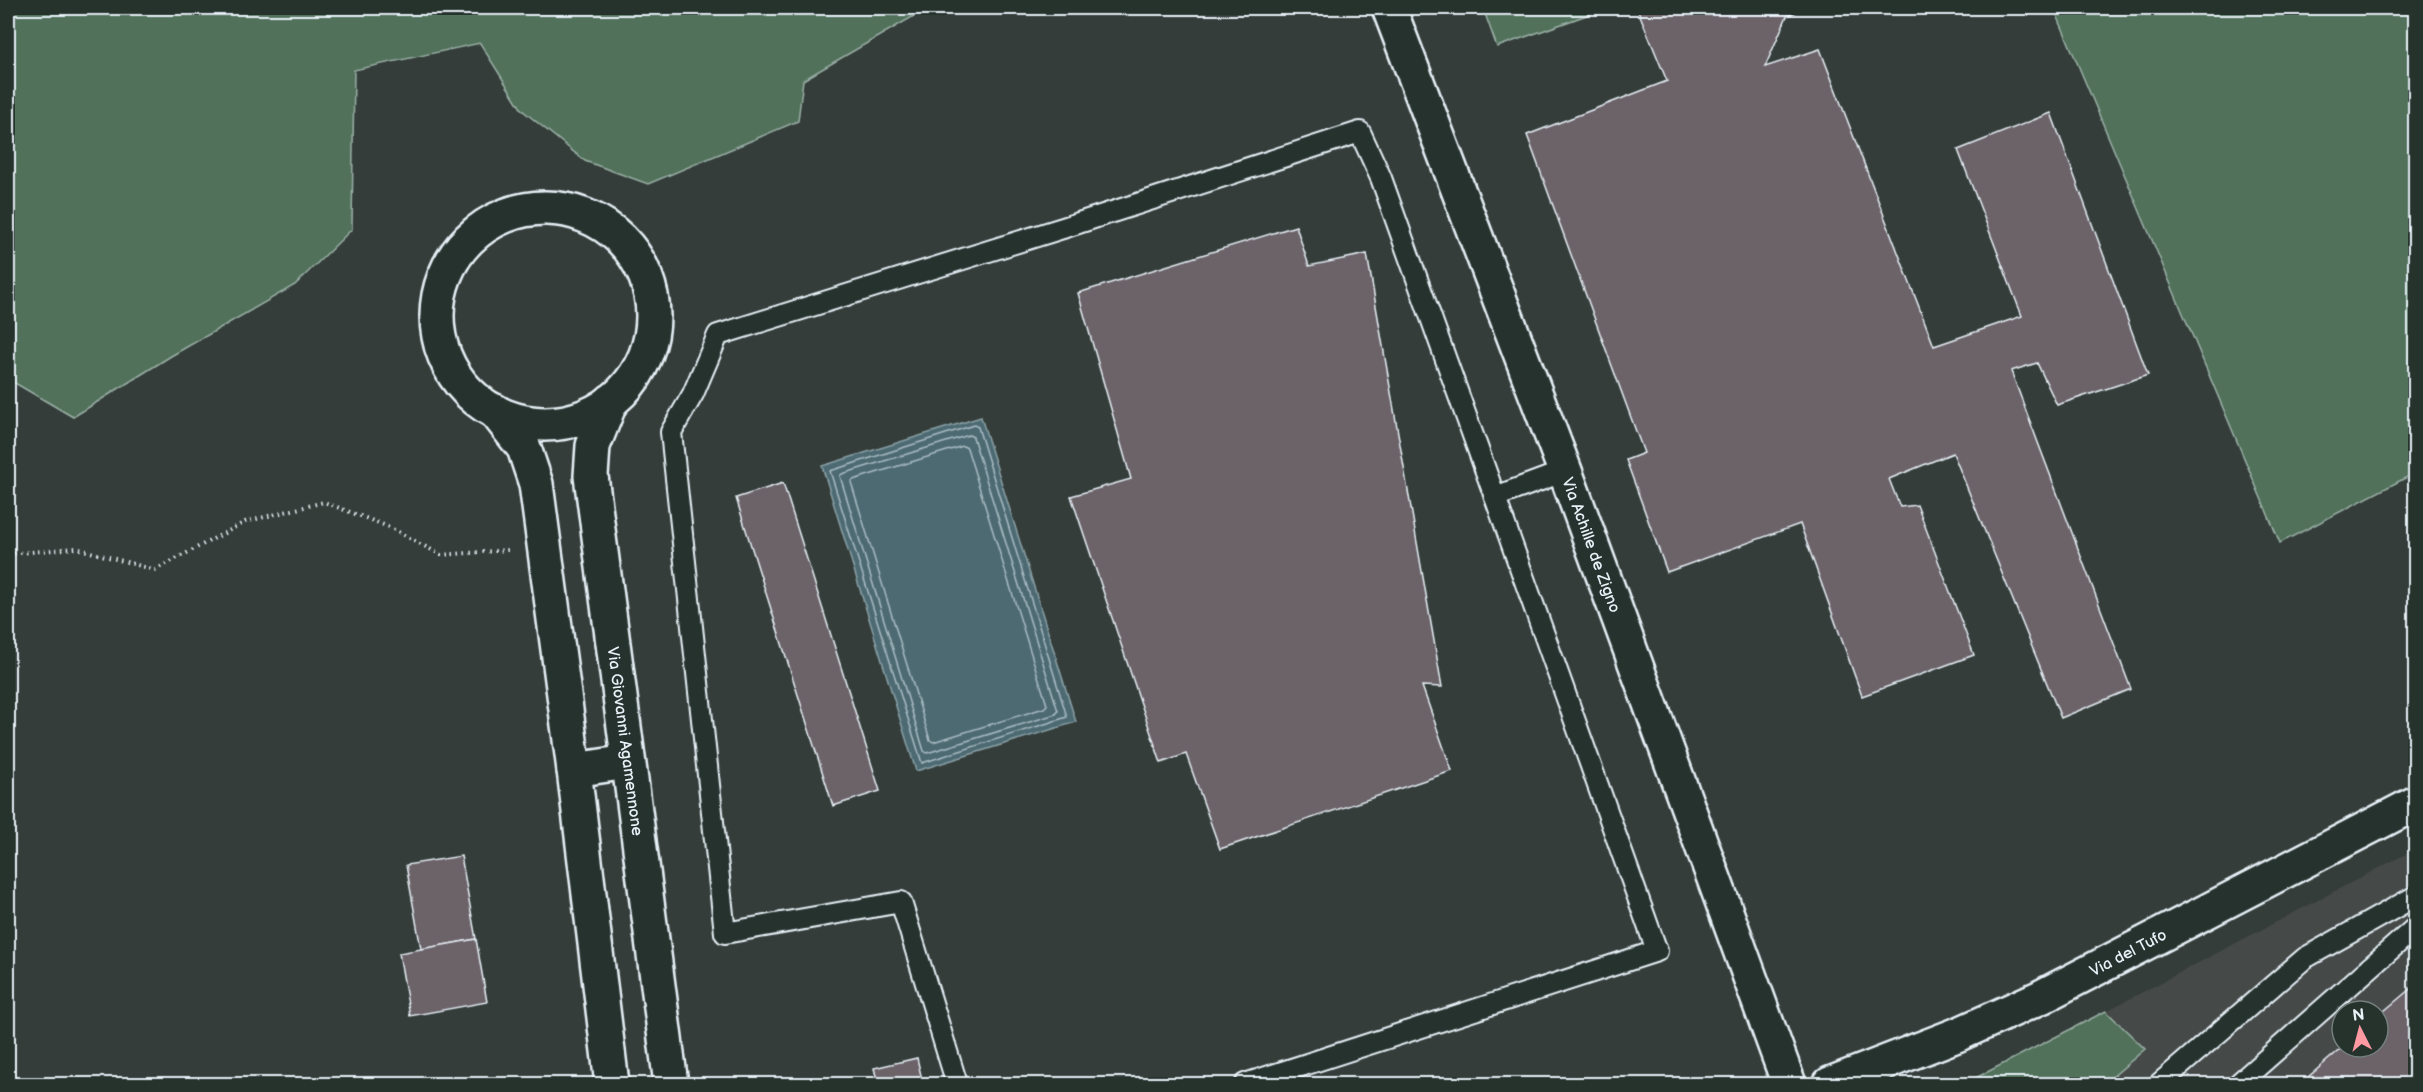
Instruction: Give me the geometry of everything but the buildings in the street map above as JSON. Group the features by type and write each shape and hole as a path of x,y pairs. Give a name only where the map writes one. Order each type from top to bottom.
{"street":[{"name":"Via Achille de Zigno","path":"1389,8 1565,471 1789,1084"},
{"name":"Via Giovanni Agamennone","path":"544,208 584,215 599,222 632,251 644,272 652,298 653,318 650,340 642,363 632,381 611,401 590,414 566,422 540,424 517,420 495,411 470,393 454,374 444,354 437,326 441,286 451,263 467,241 490,223 516,212 544,208"},
{"name":"Via Giovanni Agamennone","path":"611,401 593,446 591,476 671,1084"},
{"name":"Via Giovanni Agamennone","path":"495,411 524,448 536,484 612,1084"},
{"path":"574,770 628,762"},
{"name":"Via del Tufo","path":"1830,1084 1959,1034 2041,997 2415,803"}],"lane":[{"path":"957,1084 901,902 725,933 671,432 697,386 718,335 1048,233 1360,132 1381,178 1657,951 1245,1084"},
{"path":"1495,497 1565,471"},
{"path":"2158,1084 2305,958 2415,896"},
{"path":"2238,1084 2415,927"}],"path":[{"path":"8,554 76,548 155,570 245,522 324,502 389,527 441,555 505,550 544,544"}],"shaded area":[{"path":"2415,849 2415,1084 1964,1084 2106,1011"}],"green space":[{"path":"8,8 928,8 803,80 798,121 648,184 585,161 522,110 480,43 354,70 352,229 295,285 171,356 73,417 8,379"},
{"path":"1483,8 1596,8 1598,11 1497,47"},
{"path":"2054,8 2415,8 2415,473 2280,543"},
{"path":"2106,1011 2145,1049 2104,1084 1964,1084"}],"water":[{"path":"981,417 1076,722 916,771 822,466"}]}
